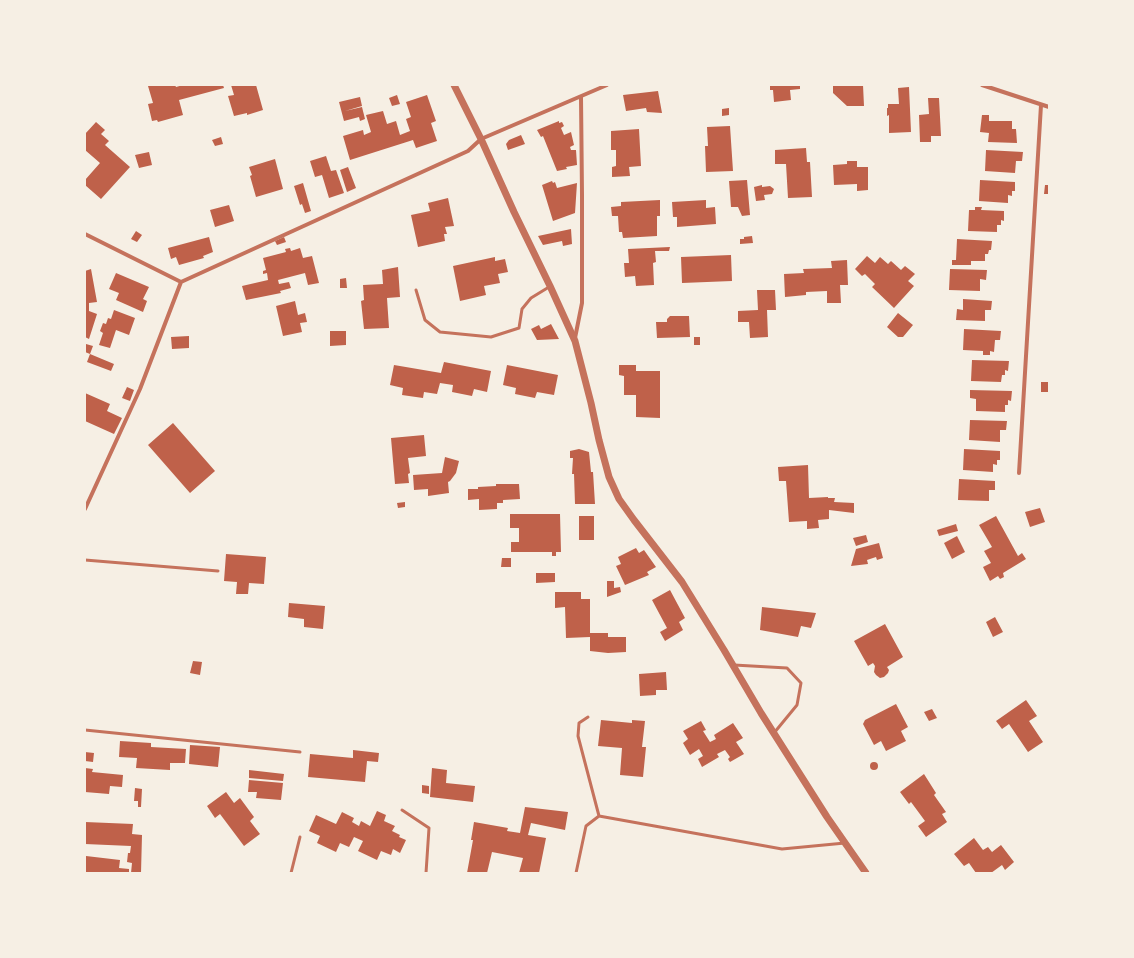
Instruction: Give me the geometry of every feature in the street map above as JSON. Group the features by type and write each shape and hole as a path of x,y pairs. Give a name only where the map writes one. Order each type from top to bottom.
{"street":[{"path":"454,85 575,341 609,477 619,499 682,582 774,734 827,817 866,873"},
{"path":"85,509 140,389 181,282 468,151 481,140 607,85"},
{"path":"982,85 1049,107"},
{"path":"575,341 582,303 581,97"},
{"path":"1019,473 1041,105"},
{"path":"85,234 181,282"}],"lane":[{"path":"416,290 425,320 440,332 491,337 519,328 522,309 531,298 550,286"},
{"path":"85,560 218,571"},
{"path":"733,665 787,668 801,683 797,705 774,734"},
{"path":"588,717 579,723 578,736 599,816"},
{"path":"85,730 300,752"},
{"path":"402,810 429,828 426,873"},
{"path":"576,873 586,826 599,816 782,849 845,843"},
{"path":"291,873 300,837"}],"building":[{"path":"175,85 176,87 183,85 223,85 224,88 179,100 183,115 158,122 157,120 152,121 148,104 153,103 148,86"},
{"path":"231,85 256,85 263,110 247,115 247,113 234,116 228,96 234,95"},
{"path":"770,85 800,85 800,89 790,90 791,100 774,102 773,90 770,90"},
{"path":"833,85 863,85 864,106 847,106 833,93"},
{"path":"909,87 911,132 889,133 889,115 887,116 888,104 899,104 898,88"},
{"path":"658,91 662,113 647,112 646,108 626,111 623,95"},
{"path":"397,95 400,104 392,106 389,98"},
{"path":"427,95 436,121 431,123 437,141 416,148 413,140 350,160 343,136 363,130 364,135 371,132 366,115 383,111 387,124 396,121 400,135 410,131 406,119 411,117 406,102"},
{"path":"360,97 362,106 345,111 362,107 365,119 360,121 359,117 344,121 339,102"},
{"path":"928,98 939,98 941,136 931,136 931,142 920,142 919,115 929,114"},
{"path":"729,108 729,115 722,116 722,109"},
{"path":"982,115 989,115 989,121 1012,121 1012,129 1016,129 1017,143 988,142 989,133 980,132"},
{"path":"559,121 559,123 562,122 564,126 561,128 564,135 571,132 574,145 570,147 571,150 576,150 577,165 566,167 567,169 557,171 543,136 541,137 537,130"},
{"path":"96,122 105,130 101,134 109,141 105,145 130,167 101,199 85,185 85,180 100,163 85,150 85,134"},
{"path":"730,126 733,171 706,172 705,146 708,146 707,127"},
{"path":"639,129 641,166 629,167 630,176 612,177 612,167 616,166 616,150 611,150 611,131"},
{"path":"521,135 525,144 508,150 506,144 509,140"},
{"path":"221,137 223,144 215,146 212,140"},
{"path":"806,148 807,162 810,162 812,197 788,198 786,164 775,164 775,150"},
{"path":"986,150 1023,152 1022,161 1016,161 1015,173 985,171"},
{"path":"149,152 152,165 139,168 135,155"},
{"path":"326,156 331,171 336,170 344,193 329,198 322,175 315,177 310,161"},
{"path":"275,159 283,189 256,197 249,167"},
{"path":"847,161 857,161 857,167 868,167 868,190 857,191 857,184 834,185 833,165 847,164"},
{"path":"348,167 356,188 347,192 340,170"},
{"path":"747,180 750,215 742,216 738,207 731,207 729,181"},
{"path":"980,180 1015,182 1015,191 1012,191 1012,196 1008,195 1008,203 979,201"},
{"path":"552,181 553,183 555,182 557,188 577,183 575,213 553,221 542,185"},
{"path":"303,183 311,211 305,213 302,204 300,205 294,186"},
{"path":"762,185 762,187 770,186 774,189 772,194 764,195 765,200 756,201 754,187"},
{"path":"1045,185 1049,185 1049,194 1044,194"},
{"path":"448,198 454,226 445,227 447,234 444,234 445,241 418,247 411,215 430,211 428,203"},
{"path":"660,200 660,216 657,216 657,236 623,238 622,232 619,232 618,216 612,216 611,207 621,206 621,202"},
{"path":"706,200 706,208 715,207 716,224 677,227 677,217 673,217 672,202"},
{"path":"229,205 234,221 215,227 210,210"},
{"path":"975,207 982,207 981,210 1004,211 1004,221 1001,220 1001,225 997,225 997,232 968,231 969,210 975,210"},
{"path":"571,229 572,244 563,246 562,241 543,245 538,236"},
{"path":"136,231 142,235 137,242 131,239"},
{"path":"752,236 753,243 740,244 740,239"},
{"path":"209,237 213,252 203,256 204,258 179,265 176,257 171,259 168,248"},
{"path":"284,237 286,242 277,245 275,241"},
{"path":"957,239 992,241 991,250 989,250 988,254 985,254 985,261 971,261 971,265 952,265 952,260 956,260"},
{"path":"670,247 669,251 655,251 656,262 653,263 654,285 636,286 635,276 625,277 624,263 629,263 628,249"},
{"path":"290,248 291,251 300,248 303,258 312,256 319,283 308,285 305,273 278,280 279,284 289,282 291,288 280,291 281,293 246,300 242,286 268,280 267,273 263,274 263,271 266,270 263,258 286,252 285,249"},
{"path":"731,255 732,281 682,283 681,257"},
{"path":"867,256 875,263 880,257 888,264 891,261 901,270 905,266 915,274 908,281 914,286 894,308 872,287 875,284 865,274 862,276 855,269"},
{"path":"495,257 495,261 505,259 508,272 498,274 500,283 484,286 486,295 460,301 453,266"},
{"path":"847,260 848,285 840,285 841,303 827,303 827,291 806,292 806,295 785,297 784,274 804,273 803,269 832,268 831,261"},
{"path":"398,267 400,297 387,298 389,328 364,329 361,301 364,300 363,285 383,284 382,270"},
{"path":"91,269 97,302 89,303 89,311 97,314 89,339 85,337 85,271"},
{"path":"950,269 987,270 986,280 980,279 980,291 949,290"},
{"path":"116,273 149,287 143,299 147,301 143,312 116,300 119,293 109,289"},
{"path":"346,278 347,288 340,288 340,279"},
{"path":"757,290 775,290 776,310 767,310 768,337 750,338 749,322 738,322 738,311 758,310"},
{"path":"963,299 992,301 991,310 985,310 985,321 956,320 957,309 963,310"},
{"path":"295,301 298,315 305,313 307,322 300,323 302,332 283,336 276,306"},
{"path":"114,310 135,318 129,335 116,330 110,348 99,345 103,333 100,331 103,323 106,324 108,318 111,319"},
{"path":"898,313 913,325 903,337 898,337 887,327"},
{"path":"670,316 689,316 690,337 657,338 656,322 667,322 667,319"},
{"path":"551,324 559,339 537,340 531,329 539,325 541,329"},
{"path":"964,329 1001,331 1000,340 995,340 994,352 990,351 990,355 983,355 983,351 963,350"},
{"path":"330,331 346,331 346,345 330,346"},
{"path":"189,336 189,348 172,349 171,337"},
{"path":"694,337 700,337 700,345 694,345"},
{"path":"86,344 93,346 90,354 85,352"},
{"path":"90,354 114,364 111,371 87,362"},
{"path":"972,360 1009,361 1008,371 1005,370 1005,375 1002,375 1001,382 971,381"},
{"path":"444,362 491,371 487,392 474,389 472,396 452,392 453,385 440,383 437,394 424,392 423,398 402,395 403,388 390,385 394,365 441,373"},
{"path":"507,365 558,375 554,395 537,392 535,398 515,394 516,388 503,385"},
{"path":"619,365 636,365 636,371 660,371 660,418 636,417 636,395 624,395 624,376 619,375"},
{"path":"1041,382 1049,382 1049,392 1041,392"},
{"path":"127,387 134,390 130,401 122,398"},
{"path":"970,390 1012,391 1011,401 1008,400 1008,405 1005,405 1005,412 976,411 976,399 970,398"},
{"path":"85,393 110,404 107,411 122,418 114,434 85,421"},
{"path":"970,420 1007,421 1006,430 1000,430 1000,442 969,440"},
{"path":"173,423 215,471 190,493 148,445"},
{"path":"424,435 426,456 408,458 410,473 408,474 409,483 395,484 391,438"},
{"path":"579,449 589,452 591,472 593,472 595,504 575,504 574,474 572,474 573,458 570,458 570,451"},
{"path":"964,449 1000,451 1000,460 997,460 997,465 993,464 993,472 963,470"},
{"path":"445,457 459,461 456,473 448,482 449,493 428,496 428,489 414,490 413,475 442,473"},
{"path":"808,465 809,498 828,497 835,498 834,502 854,503 854,513 829,510 829,519 818,520 819,528 807,529 807,521 789,522 786,481 779,481 778,467"},
{"path":"959,479 995,481 995,490 989,490 989,501 958,500"},
{"path":"496,484 519,484 520,499 503,500 503,503 497,503 497,509 479,510 479,499 468,500 468,489 496,486"},
{"path":"405,502 405,507 398,508 397,503"},
{"path":"1040,508 1045,522 1030,527 1025,512"},
{"path":"510,514 560,514 561,552 556,552 556,556 552,556 552,552 511,552 511,542 519,542 519,528 510,528"},
{"path":"579,516 594,516 594,540 579,540"},
{"path":"996,516 1018,556 1022,553 1026,559 1003,573 1004,577 1000,579 998,576 990,581 983,567 991,563 984,551 992,547 979,525"},
{"path":"956,524 958,531 939,536 937,530"},
{"path":"866,535 868,542 856,546 853,538"},
{"path":"957,536 965,552 952,559 944,543"},
{"path":"879,543 883,558 877,560 876,557 867,560 868,564 851,566 856,549"},
{"path":"636,548 639,553 644,550 656,567 647,572 649,575 625,585 616,566 621,564 618,557"},
{"path":"226,554 266,557 264,584 249,583 248,594 236,594 237,582 224,581"},
{"path":"502,558 511,558 511,567 501,567"},
{"path":"536,573 555,573 555,582 536,583"},
{"path":"607,581 614,581 614,588 620,587 621,592 607,597"},
{"path":"670,590 685,618 679,622 683,630 665,641 660,632 667,628 652,600"},
{"path":"555,592 581,592 581,599 590,599 590,633 608,633 608,637 626,637 626,652 608,653 590,651 590,637 566,638 565,607 555,608"},
{"path":"289,603 325,606 323,629 304,627 304,619 288,617"},
{"path":"762,607 816,613 811,628 801,626 798,637 760,630"},
{"path":"995,617 1003,632 993,637 986,622"},
{"path":"885,624 903,657 887,667 889,670 888,673 884,677 880,678 874,672 875,666 873,663 868,666 854,641"},
{"path":"193,661 202,662 200,675 190,673"},
{"path":"666,672 667,690 656,690 656,695 640,696 639,674"},
{"path":"1026,700 1037,716 1029,721 1043,742 1028,752 1009,724 1002,729 996,721"},
{"path":"896,704 908,727 901,731 906,741 886,751 881,741 874,745 863,724 865,720"},
{"path":"932,709 937,718 929,721 924,712"},
{"path":"601,720 632,723 632,720 645,721 642,747 646,747 643,777 620,775 622,748 598,746"},
{"path":"701,721 706,730 703,731 710,742 716,739 714,735 733,723 743,738 736,742 744,754 730,762 728,759 730,757 725,750 717,754 719,757 702,767 698,759 703,756 699,749 690,755 683,743 688,739 683,731"},
{"path":"120,741 151,743 151,747 186,749 185,763 170,763 170,770 136,768 137,758 119,757"},
{"path":"190,745 220,747 218,767 189,764"},
{"path":"353,750 379,753 378,762 367,761 365,782 308,777 310,754 353,758"},
{"path":"85,752 94,753 93,762 85,761"},
{"path":"874,762 877,763 877,769 874,770 871,769 870,766 871,763"},
{"path":"85,768 93,769 92,772 123,775 122,787 110,786 109,794 85,792"},
{"path":"432,768 447,770 446,783 475,786 473,802 430,797"},
{"path":"249,770 284,774 283,781 249,778"},
{"path":"924,774 936,793 934,795 946,812 942,814 947,822 926,837 918,826 925,821 911,802 909,804 900,792"},
{"path":"249,780 283,783 281,800 256,798 257,792 248,792"},
{"path":"422,785 429,786 429,794 422,793"},
{"path":"135,788 142,789 141,807 138,807 138,801 134,801"},
{"path":"226,792 234,803 240,798 254,817 250,821 260,834 244,846 220,814 215,818 207,806"},
{"path":"525,807 568,812 565,830 531,823 528,835 546,838 539,873 519,873 523,858 492,852 487,873 467,873 473,840 471,840 474,822 508,828 507,831 520,833"},
{"path":"377,811 386,815 384,821 395,826 392,831 400,835 399,837 406,840 400,853 393,849 391,855 381,851 377,860 358,851 363,841 354,837 349,847 340,843 336,852 317,843 320,836 309,831 316,815 336,824 342,812 354,818 352,822 359,826 361,821 370,826"},
{"path":"85,822 133,824 132,834 142,835 141,873 131,873 132,863 127,862 128,853 130,853 131,846 85,844"},
{"path":"974,838 983,850 988,847 992,852 1001,845 1014,862 1005,870 1002,865 991,873 976,873 969,863 964,866 954,854"},
{"path":"86,856 120,860 119,868 129,869 129,873 85,873"}]}
